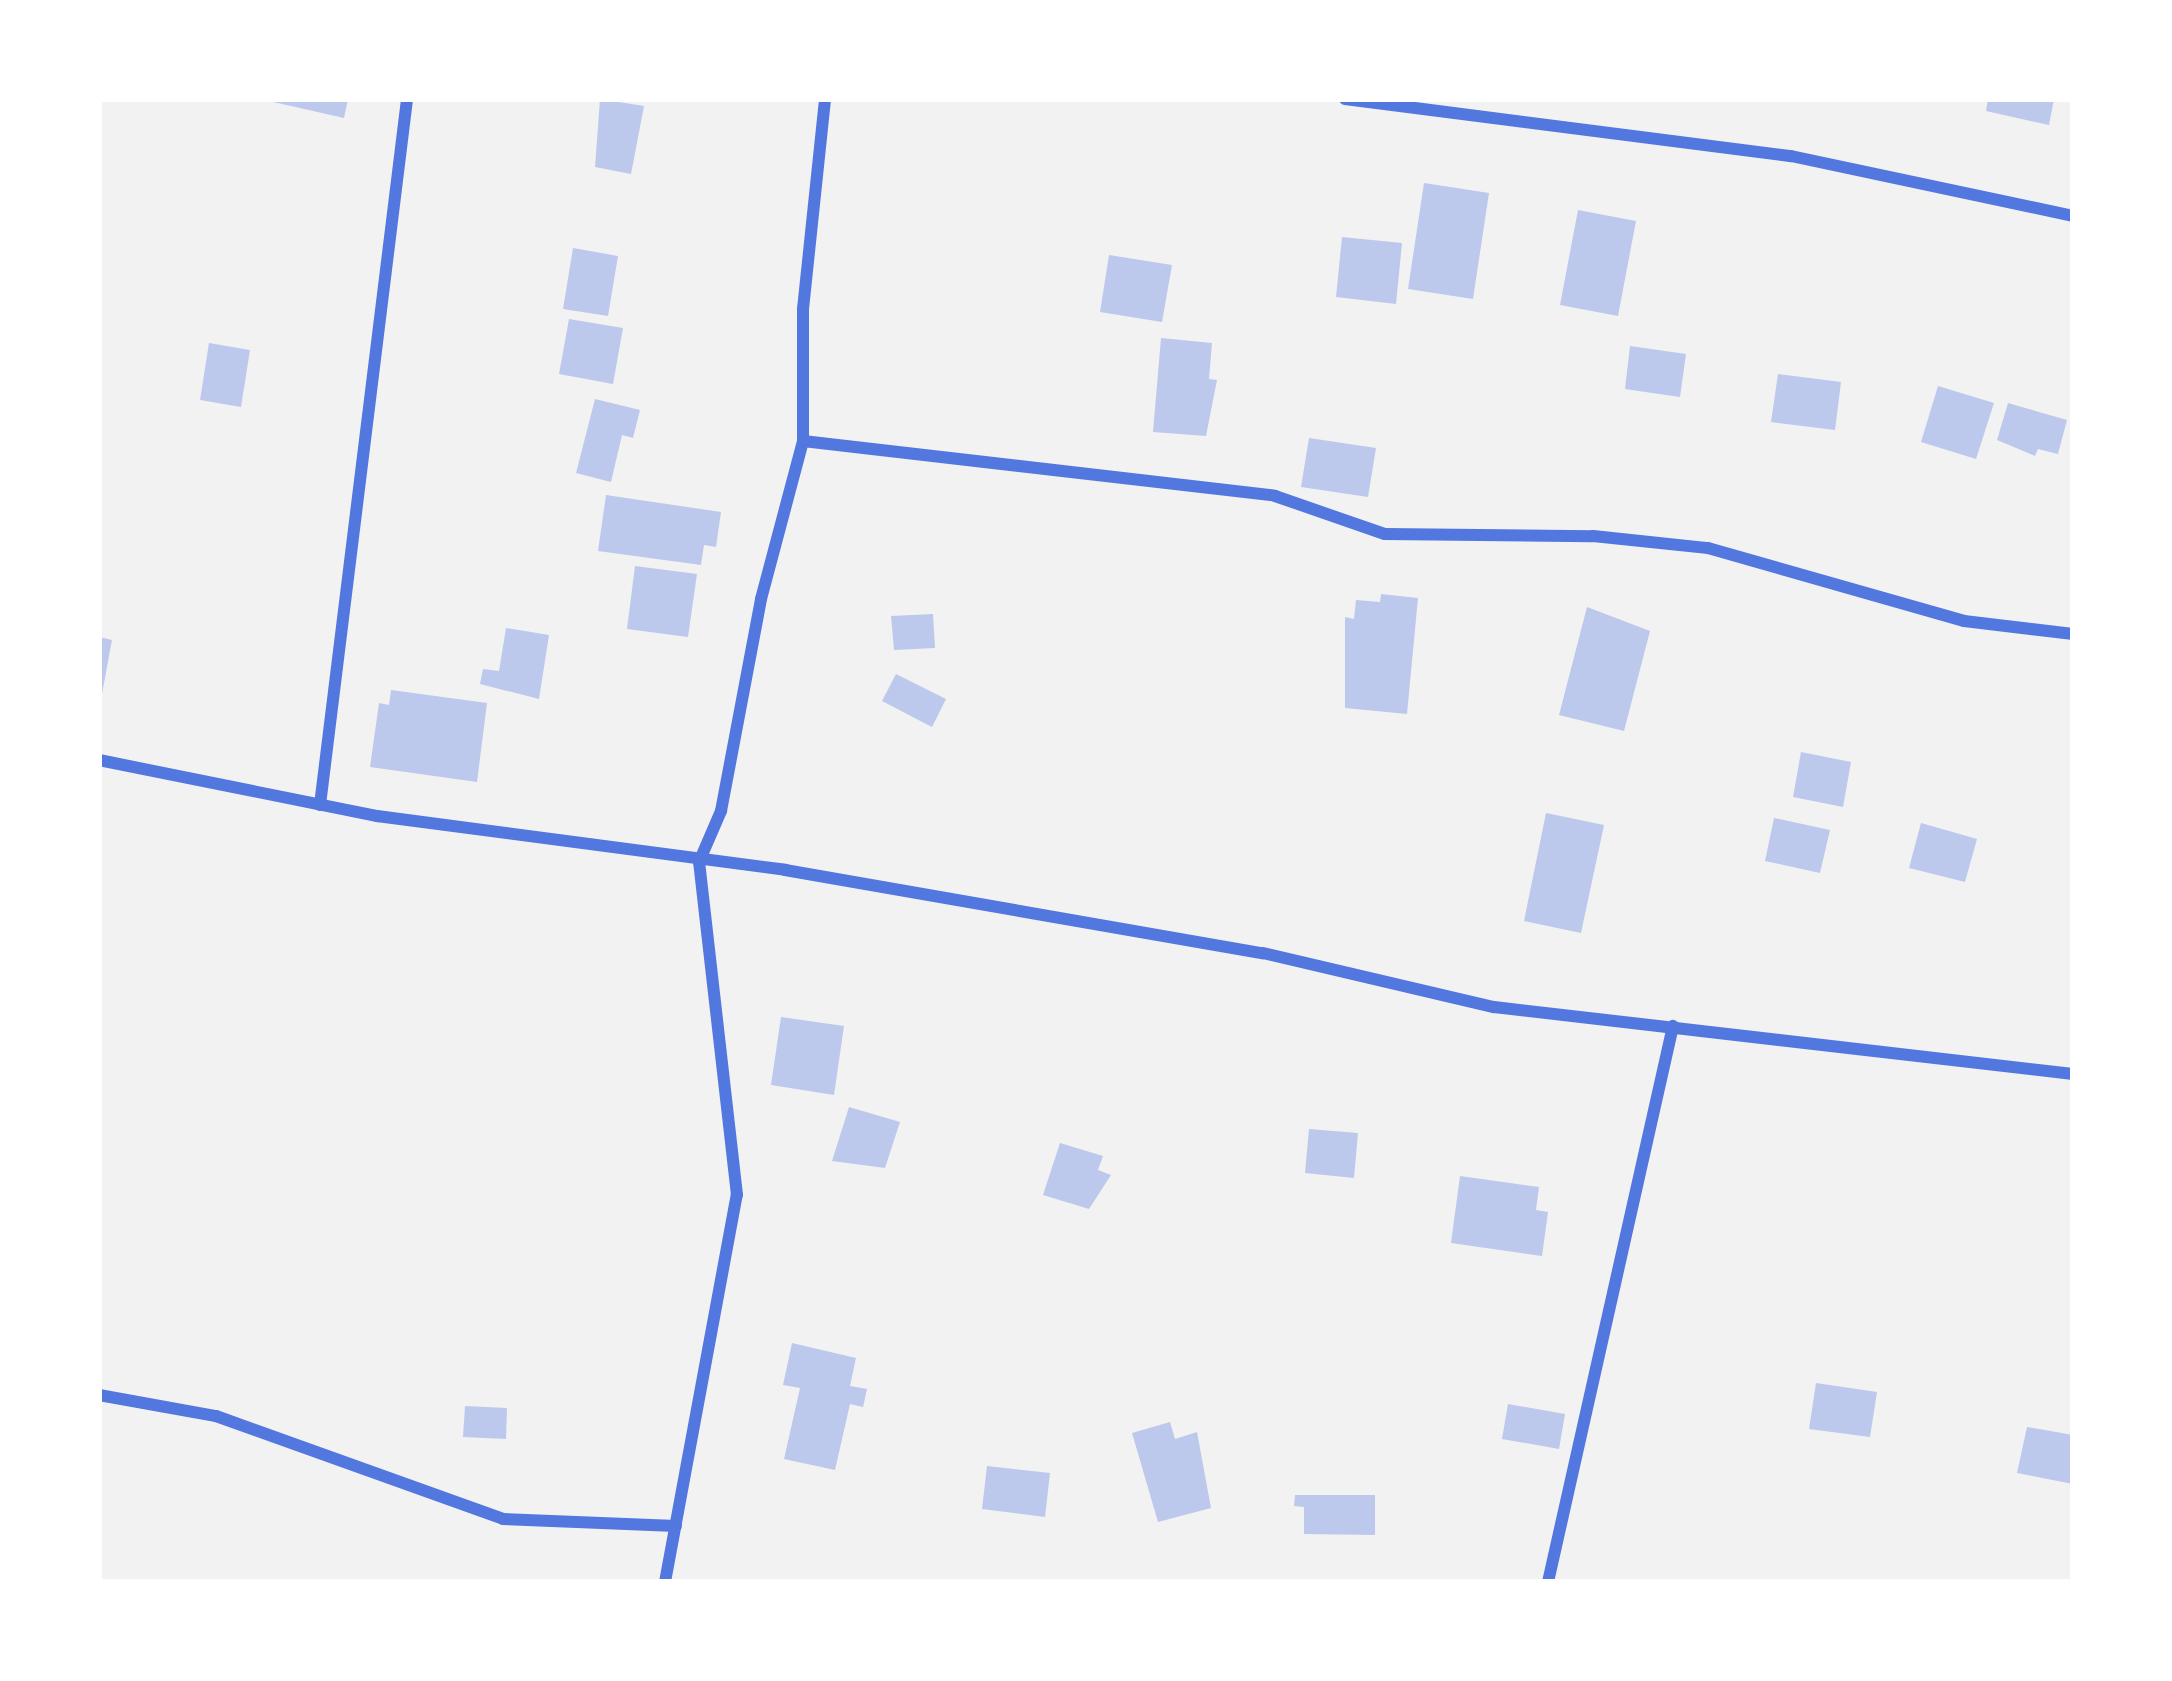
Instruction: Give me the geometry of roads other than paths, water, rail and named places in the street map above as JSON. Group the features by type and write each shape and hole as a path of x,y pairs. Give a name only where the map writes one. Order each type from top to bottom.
{"street":[{"path":"320,805 407,99"},
{"path":"665,1582 737,1195 699,862 722,811 761,599 802,441 802,309 825,99"},
{"path":"1345,99 1791,156 2073,216"},
{"path":"802,441 1275,496 1385,534 1593,536 1708,548 1964,621 2073,634"},
{"path":"99,760 320,805 1263,953 1494,1007 2073,1074"},
{"path":"1548,1582 1673,1026"},
{"path":"99,1395 216,1416 503,1520 676,1526"}]}
